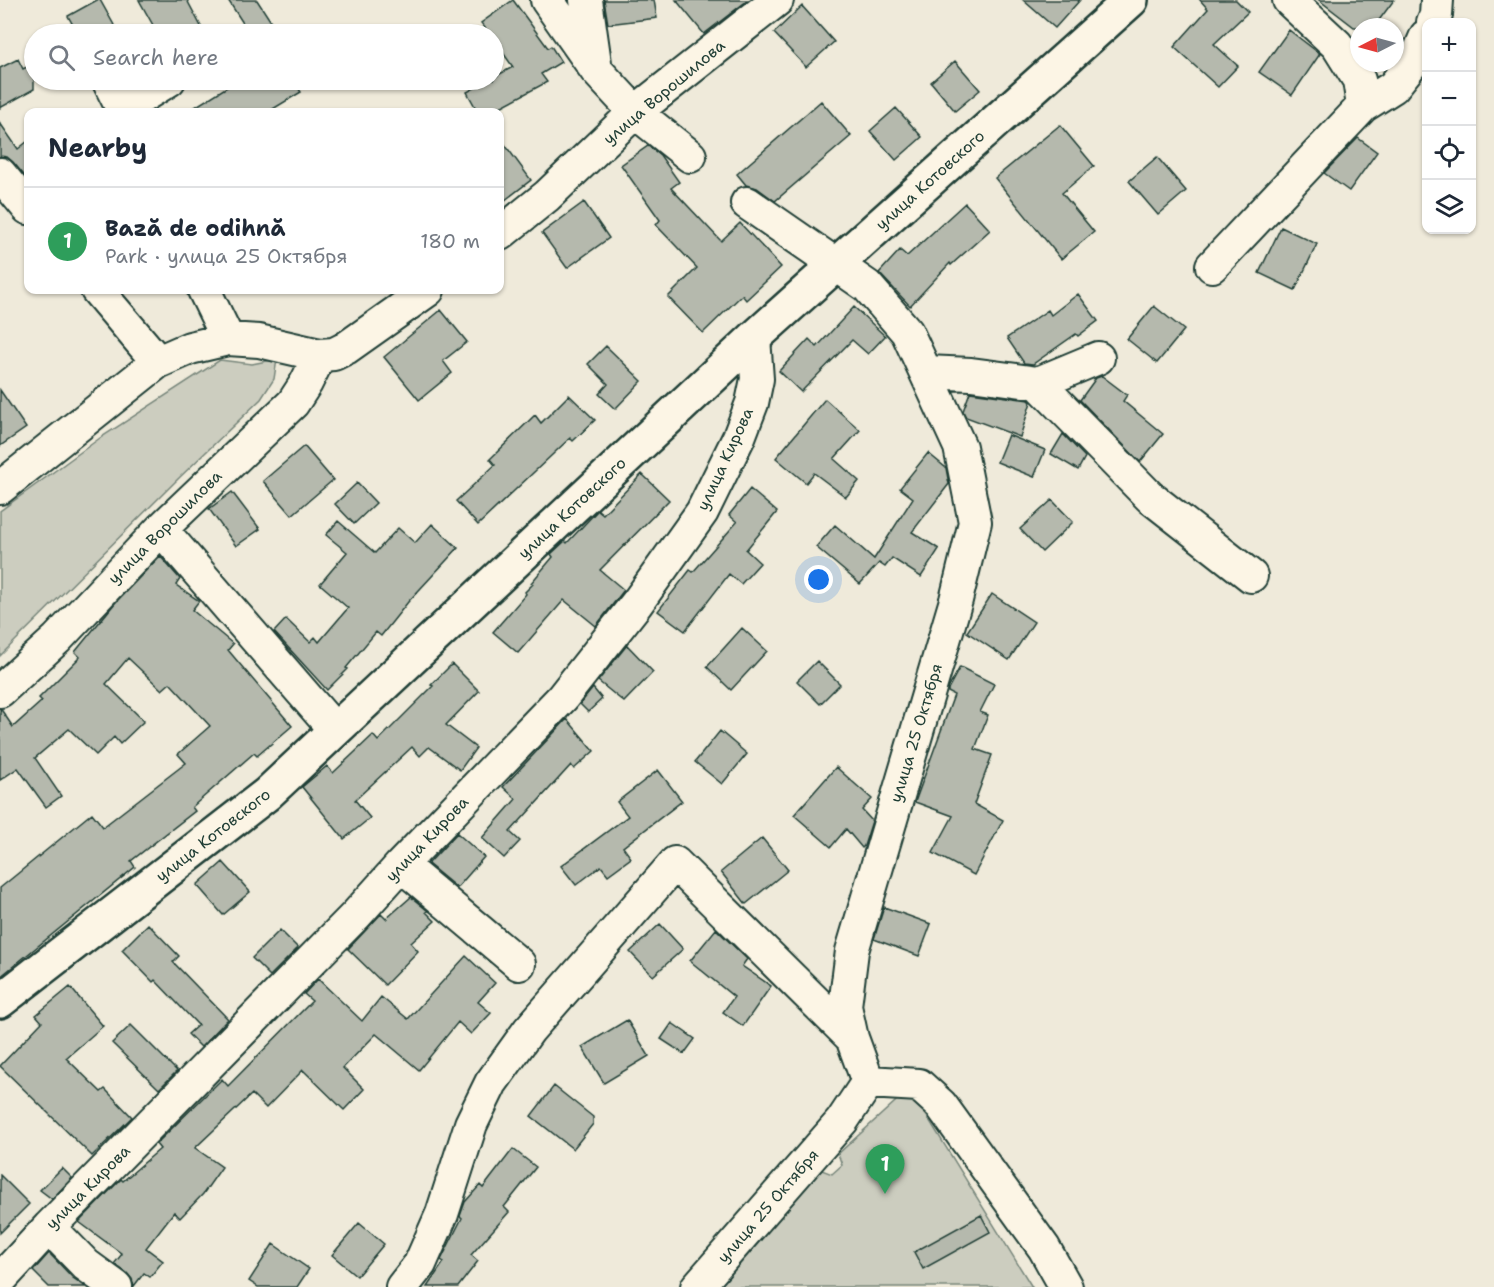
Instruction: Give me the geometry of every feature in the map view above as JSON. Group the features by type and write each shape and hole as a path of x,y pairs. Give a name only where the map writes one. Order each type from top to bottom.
{"highway":[{"name":"улица Котовского","path":"1,999 267,794 754,338 1131,0"}],"street":[{"path":"547,0 597,70 635,112 690,156"},
{"path":"586,0 597,70"},
{"name":"улица Ворошилова","path":"504,231 548,196 635,112 777,0"},
{"path":"1289,0 1337,45 1359,80 1363,106"},
{"path":"1435,18 1437,0"},
{"path":"1212,266 1363,106 1393,87 1417,57 1422,45"},
{"path":"113,90 122,108"},
{"path":"127,108 154,90"},
{"path":"0,174 24,203"},
{"name":"улица 25 Октября","path":"697,1287 842,1121 868,1082 852,1038 845,1006 852,951 956,600 975,522 960,447 908,332 867,286 747,203"},
{"path":"100,294 158,362"},
{"path":"206,294 228,339"},
{"path":"0,488 158,362 190,348 228,339 259,341 320,355 334,354 422,294"},
{"name":"улица Кирова","path":"0,1280 49,1227 356,915 562,698 637,603 702,512 739,437 752,403 757,379 754,338"},
{"name":"улица Ворошилова","path":"0,691 57,639 161,529 293,403 320,355"},
{"path":"926,372 971,374 1038,383 1098,358"},
{"path":"1038,383 1150,497 1251,576"},
{"path":"161,529 334,729"},
{"path":"402,1287 420,1264 442,1214 471,1124 491,1083 529,1030 675,863 852,1038"},
{"path":"401,865 519,964"},
{"path":"868,1082 920,1085 941,1105 1044,1248 1066,1287"},
{"path":"49,1227 86,1265 116,1287"}],"shaded area":[{"path":"277,359 274,379 261,399 0,656 0,511 100,438 220,360 252,364"},
{"path":"905,1093 917,1100 1032,1287 709,1287 774,1213 822,1170 832,1174 842,1165 838,1154"}],"building":[{"path":"100,0 113,24 72,24 68,16"},
{"path":"139,0 187,0 200,24 152,24"},
{"path":"228,0 257,0 273,24 244,24"},
{"path":"513,0 548,48 551,46 561,62 541,74 547,82 498,108 476,108 467,92 504,90 504,72 513,67 504,54 504,24 481,23"},
{"path":"604,0 654,0 657,18 608,24"},
{"path":"676,0 748,0 704,34"},
{"path":"1023,0 1080,0 1055,28"},
{"path":"1200,0 1236,0 1248,12 1214,44 1238,66 1218,87 1174,47 1208,9"},
{"path":"1319,0 1394,0 1381,18 1350,18 1350,24"},
{"path":"802,6 834,42 806,67 774,33"},
{"path":"1289,30 1320,54 1292,95 1259,72"},
{"path":"18,59 24,68 24,90 32,90 0,108 0,68"},
{"path":"955,61 980,90 955,111 931,82"},
{"path":"222,90 300,90 301,92 275,108 193,108"},
{"path":"821,101 851,136 775,201 757,188 746,185 737,174"},
{"path":"896,108 922,137 896,160 870,131"},
{"path":"0,123 18,149 24,144 24,175 7,157 0,156"},
{"path":"1060,125 1094,166 1062,193 1094,232 1061,259 995,178"},
{"path":"1358,138 1377,152 1349,191 1324,173"},
{"path":"504,143 531,180 504,201"},
{"path":"648,146 660,155 679,182 671,188 721,241 740,223 781,267 746,300 742,295 703,333 668,297 697,268 656,225 660,220 621,165"},
{"path":"1157,157 1186,191 1158,215 1129,181"},
{"path":"584,202 609,238 567,268 542,233"},
{"path":"965,203 990,230 951,265 950,263 910,306 879,273 900,250 907,256"},
{"path":"1281,227 1317,244 1295,290 1259,273"},
{"path":"1078,294 1098,321 1033,364 1024,363 1007,338 1048,310 1051,315"},
{"path":"1154,306 1184,330 1157,363 1127,339"},
{"path":"854,307 885,336 868,354 852,340 801,392 779,371 809,339 817,347"},
{"path":"441,310 467,342 443,361 452,373 419,400 384,357"},
{"path":"606,346 642,381 615,409 599,394 608,384 588,364"},
{"path":"1102,376 1127,395 1123,401 1163,434 1140,462 1080,400 1096,378"},
{"path":"0,390 26,428 0,446"},
{"path":"970,392 1029,400 1031,402 1020,437 966,417 963,411"},
{"path":"569,395 595,420 573,441 570,438 478,525 456,501 495,465 490,459 535,415 541,423"},
{"path":"825,399 860,430 834,459 859,481 846,497 814,473 806,483 776,458"},
{"path":"1063,434 1085,457 1078,470 1051,454"},
{"path":"1008,435 1045,450 1034,477 997,462"},
{"path":"304,446 333,480 292,515 263,481"},
{"path":"928,453 946,468 949,484 912,532 939,549 921,577 892,558 885,567 879,563 860,584 816,547 835,525 874,559 913,498 900,488"},
{"path":"642,474 669,500 600,570 624,590 596,626 564,600 518,653 493,632 526,594 525,592 533,584 531,583 553,557 551,554 565,541 567,543 598,510 603,514"},
{"path":"357,483 376,503 354,524 335,504"},
{"path":"750,489 777,512 746,550 760,563 741,584 729,574 685,631 658,611 690,570 693,572 737,522 729,515"},
{"path":"232,492 260,529 236,546 209,509"},
{"path":"1052,500 1073,522 1042,552 1020,529"},
{"path":"338,521 375,553 398,528 415,543 432,524 458,548 408,602 381,636 376,632 346,668 348,669 327,690 274,632 286,619 310,642 315,637 319,642 348,608 320,584 347,552 326,535"},
{"path":"160,556 180,579 176,585 199,601 192,610 233,644 228,650 292,726 257,756 254,753 192,807 195,811 131,861 135,867 0,977 0,888 92,813 103,827 186,763 178,754 210,726 170,683 162,690 128,658 106,684 144,721 120,744 114,737 96,755 69,729 35,758 61,796 46,807 18,768 0,780 0,708 13,727 42,701 39,698 80,657 75,652 115,603"},
{"path":"992,594 1034,622 1009,660 967,632"},
{"path":"742,628 767,651 731,690 707,667"},
{"path":"627,645 653,672 624,702 598,681"},
{"path":"817,661 840,684 820,704 797,681"},
{"path":"452,664 479,691 446,725 476,748 460,770 429,747 420,756 412,747 355,800 370,818 344,839 302,787 327,766 333,773 373,735 378,741"},
{"path":"960,667 994,684 980,712 988,715 975,749 992,755 974,804 1003,820 974,875 933,853 953,816 915,802 954,695 948,692 948,689"},
{"path":"593,688 602,699 588,712 580,704"},
{"path":"567,719 594,751 574,769 571,765 510,832 520,841 504,858 482,838 516,799 503,787"},
{"path":"720,731 747,754 722,784 695,762"},
{"path":"836,767 872,799 862,810 872,821 862,848 846,829 831,847 794,815"},
{"path":"658,770 682,801 623,847 631,858 608,875 601,866 576,885 561,866 628,816 617,802"},
{"path":"457,833 484,857 457,888 428,864"},
{"path":"762,838 788,870 746,904 721,872"},
{"path":"223,862 250,892 223,915 197,885"},
{"path":"411,897 428,911 426,912 435,921 411,943 418,951 385,985 348,949 381,914 386,919"},
{"path":"884,907 931,924 919,956 874,939"},
{"path":"148,924 179,956 173,962 228,1019 201,1047 188,1034 198,1025 155,980 153,982 122,950"},
{"path":"660,924 683,949 653,976 630,952"},
{"path":"716,929 747,959 742,966 771,986 743,1026 723,1012 734,997 690,961"},
{"path":"280,930 298,948 270,976 252,958"},
{"path":"466,956 495,983 478,1002 491,1013 471,1034 458,1022 419,1070 376,1034 343,1068 364,1089 344,1110 303,1070 266,1108 252,1094 195,1148 222,1167 203,1194 180,1218 174,1212 146,1248 163,1261 150,1277 144,1273 134,1286 127,1273 114,1264 122,1254 79,1222 121,1179 123,1181 160,1149 156,1144 222,1079 228,1086 312,1001 304,994 318,979 362,1021 381,997 408,1019"},
{"path":"70,987 103,1026 66,1058 101,1092 105,1089 132,1117 92,1156 0,1066 42,1022 36,1015"},
{"path":"627,1020 649,1056 604,1083 582,1047"},
{"path":"672,1023 695,1039 684,1054 661,1039"},
{"path":"131,1025 177,1071 159,1089 112,1043"},
{"path":"554,1086 593,1117 593,1124 573,1149 531,1116"},
{"path":"513,1149 536,1167 504,1207 509,1212 471,1255 478,1261 458,1287 427,1287 444,1262 441,1260 462,1218 460,1216 465,1202 480,1185 483,1188"},
{"path":"62,1168 72,1178 52,1199 40,1190"},
{"path":"0,1175 29,1204 0,1233"},
{"path":"981,1215 990,1232 923,1269 914,1252"},
{"path":"359,1223 384,1244 357,1276 332,1255"},
{"path":"273,1244 309,1269 297,1287 258,1287 249,1281"},
{"path":"49,1253 73,1278 86,1287 49,1287 33,1271"}],"place":[{"name":"Bază de odihnă","path":"885,1194"}]}
